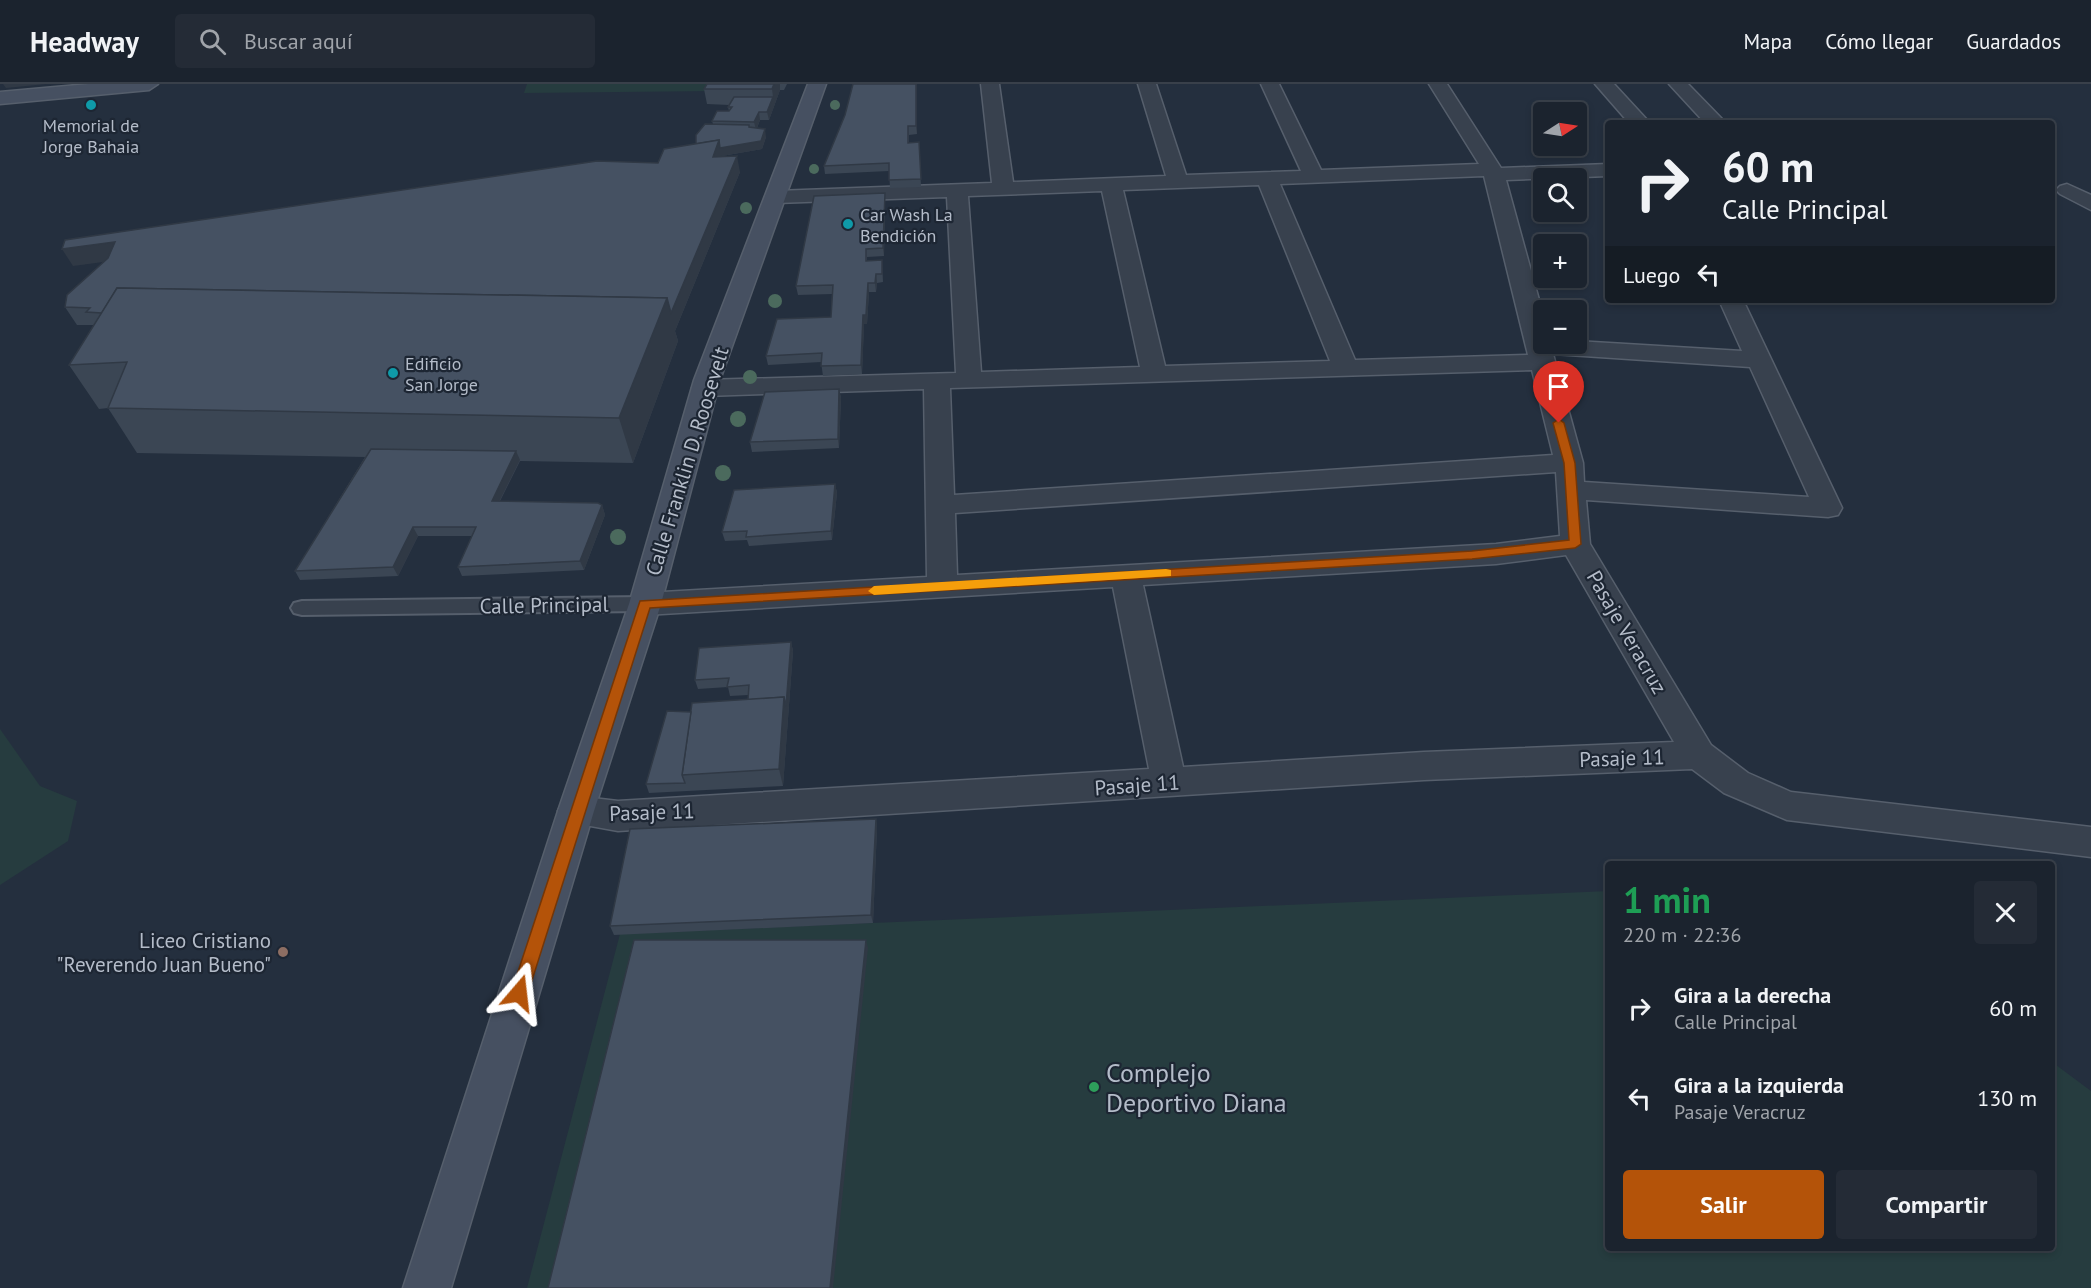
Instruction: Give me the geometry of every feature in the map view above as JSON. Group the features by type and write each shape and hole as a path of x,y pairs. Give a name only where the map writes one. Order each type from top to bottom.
{"main road":[{"path":"0,98 149,84"},
{"name":"Calle Franklin D. Roosevelt","path":"427,1288 576,811 645,604 705,388 817,84"}],"street":[{"path":"990,84 1003,188"},
{"path":"1146,84 1178,182"},
{"path":"1270,84 1314,177"},
{"name":"Pasaje Veracruz","path":"1438,84 1484,153 1493,172 1533,324"},
{"path":"1604,84 1637,120"},
{"path":"1678,84 1713,120"},
{"path":"777,197 1267,178 1605,170"},
{"path":"1267,178 1346,368"},
{"path":"1111,184 1154,374"},
{"path":"957,190 969,380"},
{"path":"2067,190 2091,204"},
{"path":"940,505 1570,477 1828,508 1732,303"},
{"path":"705,388 1346,368 1541,354 1759,360"},
{"name":"Pasaje Veracruz","path":"1541,354 1570,477 1575,544 1699,755 1736,783 1787,806 2091,842"},
{"path":"937,381 942,586"},
{"name":"Calle Principal","path":"645,604 1496,554 1575,544"},
{"path":"1126,576 1169,783"},
{"name":"Pasaje 11","path":"576,811 618,816 1424,766 1699,755"}],"lane":[{"name":"Calle Principal","path":"302,608 645,604"}],"green space":[{"path":"527,84 718,84 715,91 524,93"},
{"path":"0,729 40,786 77,801 68,841 0,885"},
{"name":"Complejo Deportivo Diana","path":"1605,891 1605,1251 2055,1251 2055,1064 2091,1091 2091,1288 527,1288 620,934"}],"building":[{"path":"707,84 774,84 772,89 704,89"},
{"path":"853,84 916,84 916,126 908,126 908,143 919,142 921,179 889,180 889,163 824,166 845,115"},
{"path":"734,97 773,97 767,112 759,112 754,122 712,121 717,111 729,111 732,107 728,107"},
{"path":"705,124 749,125 749,127 765,129 761,141 720,148 719,140 696,144 696,135"},
{"path":"719,140 713,157 737,156 671,313 667,298 117,288 102,313 86,312 90,308 65,307 67,295 108,258 115,242 62,249 65,240 597,161 658,163 664,149"},
{"path":"885,193 883,248 866,249 866,261 882,260 882,274 876,274 875,283 868,283 866,315 863,315 861,365 821,366 822,353 766,356 777,319 831,317 833,285 796,286 814,196"},
{"name":"Edificio San Jorge","path":"117,288 667,298 619,418 108,408 127,362 69,365"},
{"path":"839,389 838,439 750,442 765,392"},
{"path":"371,449 516,451 492,501 598,503 602,505 580,561 458,567 476,527 413,527 393,567 295,571"},
{"path":"835,484 831,531 746,537 747,531 722,532 734,490"},
{"path":"791,642 786,706 784,697 748,700 749,685 727,687 729,678 695,680 699,648"},
{"path":"784,697 779,769 682,775 692,703"},
{"path":"667,711 691,712 682,775 685,783 646,784"},
{"path":"876,819 871,915 610,926 630,829"},
{"path":"634,940 866,940 830,1288 548,1288"}],"slow traffic":[{"path":"874,591 1166,573"}],"place":[{"name":"Memorial de Jorge Bahaia","path":"91,105"},
{"name":"Car Wash La Bendición","path":"848,224"},
{"name":"Edificio San Jorge","path":"393,373"},
{"name":"Liceo Cristiano \"Reverendo Juan Bueno\"","path":"283,952"},
{"name":"Complejo Deportivo Diana","path":"1094,1087"}],"route":[{"path":"519,993 576,811 645,604 1496,554 1575,544 1569,463 1559,423"}]}
